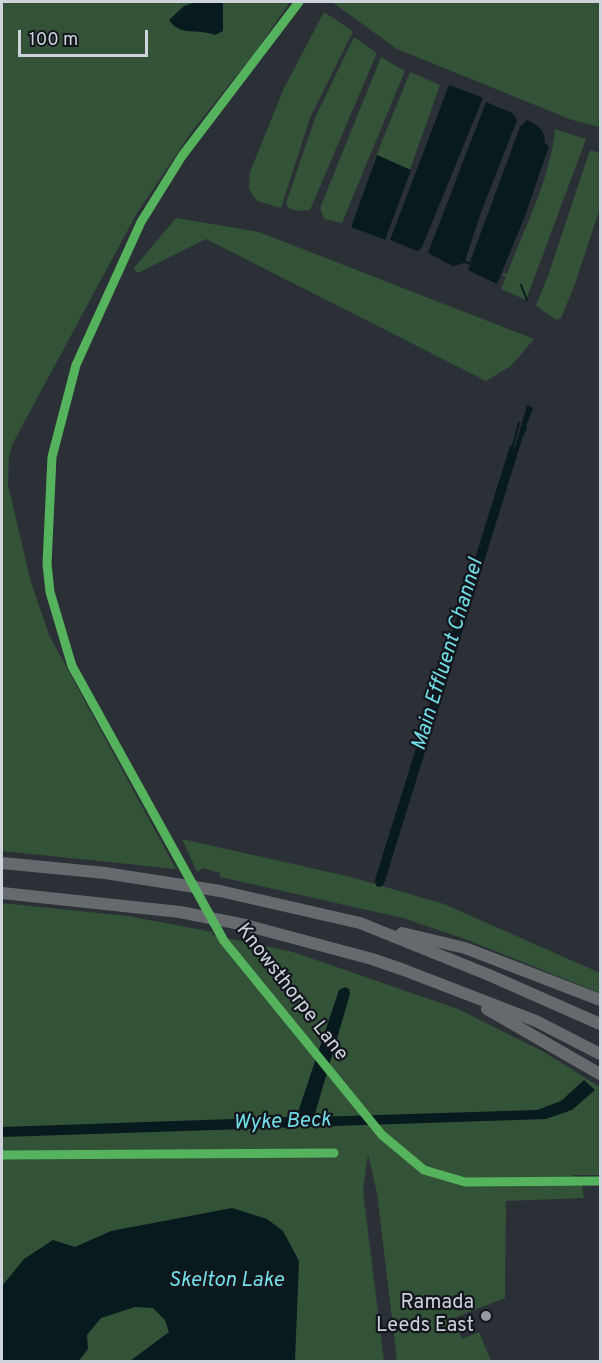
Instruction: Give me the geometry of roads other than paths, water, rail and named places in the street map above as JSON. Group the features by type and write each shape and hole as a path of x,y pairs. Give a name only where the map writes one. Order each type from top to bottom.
{"highway":[{"path":"2,863 105,873 219,891 360,923 465,948 600,1000"},
{"path":"2,893 180,912 245,925 372,959 536,1021 600,1054"},
{"path":"360,923 489,975 600,1024"},
{"path":"452,989 600,1074"}],"street":[{"name":"Knowsthorpe Lane","path":"299,2 182,156 141,222 76,365 52,457 47,564 50,592 72,666 224,941 382,1135 424,1170 465,1182 600,1180"}],"water":[{"path":"196,2 223,2 223,31 215,35 178,29 173,25 169,20 184,6"},
{"path":"449,85 483,98 422,247 418,251 390,240"},
{"path":"486,102 512,113 517,120 480,215 465,261 470,262 520,127 527,120 535,124 542,132 545,144 549,146 525,216 497,284 468,270 470,265 464,263 453,266 428,253"},
{"path":"377,155 411,170 385,240 351,227"},
{"path":"527,405 533,408 527,429 384,884 380,887 376,886 375,880 510,446 515,447"},
{"name":"Wyke Beck","path":"345,987 349,989 350,994 314,1117 537,1110 561,1101 584,1080 595,1090 572,1110 546,1119 2,1137 2,1127 297,1115 339,990"},
{"name":"Skelton Lake","path":"232,1208 267,1219 283,1231 299,1261 295,1361 130,1361 169,1332 165,1320 153,1308 135,1307 101,1318 87,1335 88,1349 79,1361 2,1361 2,1286 24,1259 53,1240 75,1247 111,1231"}],"waterway":[{"path":"521,285 527,300"},
{"name":"Main Effluent Channel","path":"512,449 519,423"}],"place":[{"name":"Ramada Leeds East","path":"486,1316"}]}
